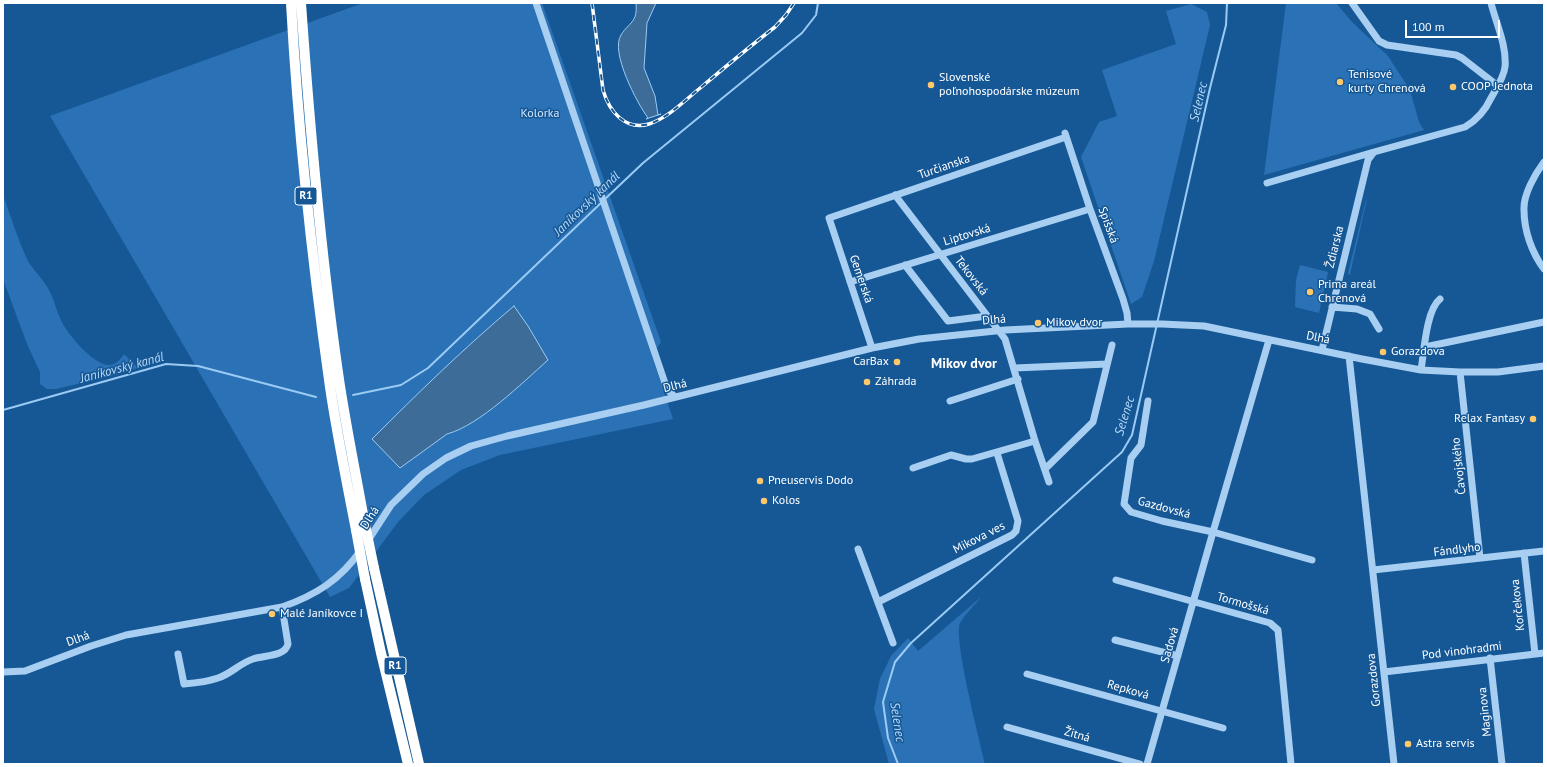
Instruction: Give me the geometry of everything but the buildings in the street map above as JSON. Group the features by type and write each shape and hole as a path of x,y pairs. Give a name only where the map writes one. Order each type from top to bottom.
{"highway":[{"name":"R1","path":"290,3 300,136 315,276 330,389 365,579 408,764"},
{"name":"R1","path":"301,3 310,133 340,386 374,568 419,764"}],"street":[{"path":"536,3 667,389 675,397"},
{"path":"1352,3 1379,41 1387,45 1456,55 1498,86"},
{"path":"1267,183 1374,152 1465,128 1475,122 1488,104 1498,86 1505,68 1504,48 1491,3"},
{"name":"Turčianska","path":"829,218 1066,135"},
{"name":"Spišská","path":"1066,135 1090,208 1125,304 1128,324"},
{"name":"Ždiarska","path":"1322,350 1368,160 1374,152"},
{"path":"1544,162 1529,188 1523,209 1531,245 1537,260 1544,269"},
{"name":"Tekovská","path":"895,196 1006,339 1035,441 1049,482"},
{"name":"Liptovská","path":"850,282 1090,208"},
{"name":"Gemerská","path":"829,218 872,348"},
{"path":"905,266 948,321 987,316"},
{"path":"1421,370 1429,320 1440,299"},
{"path":"1332,307 1357,309 1370,314 1379,329"},
{"path":"1425,347 1544,322"},
{"name":"Dlhá","path":"3,672 25,671 91,646 137,633 282,607 305,599 330,584 355,559 391,505 424,474 446,458 471,446 507,436 644,405 872,348 919,339 999,331 1128,324 1162,324 1204,326 1421,370 1498,372 1544,366"},
{"name":"Sadová","path":"1147,764 1268,340"},
{"path":"1045,469 1093,422 1112,345"},
{"name":"Gorazdova","path":"1349,356 1394,764"},
{"path":"1015,368 1107,364"},
{"name":"Čavojského","path":"1460,372 1480,558"},
{"path":"950,401 1018,379"},
{"name":"Gazdovská","path":"1148,401 1140,445 1131,458 1124,504 1131,512 1162,521 1213,532"},
{"path":"914,468 951,455 972,459 1035,441"},
{"name":"Mikova ves","path":"878,602 1012,535 1016,531 1018,521 997,453"},
{"path":"1213,532 1312,560"},
{"path":"858,549 893,643"},
{"name":"Fándlyho","path":"1373,570 1544,551"},
{"name":"Korčekova","path":"1524,553 1535,654"},
{"name":"Tormošská","path":"1116,580 1270,623 1278,630 1291,764"},
{"path":"178,654 184,684 217,679 227,675 249,660 284,651 288,644 282,607"},
{"path":"1115,640 1178,656"},
{"name":"Pod vinohradmi","path":"1384,672 1490,658 1544,653"},
{"name":"Maginova","path":"1490,658 1502,764"},
{"name":"Repková","path":"1028,674 1223,728"},
{"name":"Žitná","path":"1007,727 1140,764"}],"green space":[{"name":"Kolorka","path":"363,3 542,3 661,342 652,356 673,419 500,455 461,470 424,495 398,522 349,588 330,597 50,116"},
{"name":"Tenisové kurty Chrenová","path":"1286,3 1336,3 1351,21 1388,56 1410,90 1419,122 1424,130 1264,175"},
{"path":"1191,4 1207,12 1210,25 1154,261 1142,297 1131,304 1081,157 1099,122 1117,116 1102,70 1176,44 1166,11"},
{"path":"3,195 28,261 47,286 61,320 71,336 82,349 101,363 107,365 115,364 124,354 138,368 56,389 47,389 40,384 40,372 27,344 3,279"},
{"path":"1367,199 1350,274 1349,275 1348,273"},
{"name":"Prima areál Chrenová","path":"1300,265 1328,272 1319,313 1295,307 1296,280"},
{"path":"981,597 960,623 959,632 960,648 973,714 985,764 889,764 874,709 880,679 891,656 908,638 918,651"}],"shaded area":[{"path":"636,3 656,3 647,23 644,68 655,96 658,115 646,119 648,118 626,77 619,53 621,35 636,15"},
{"path":"514,306 548,360 487,413 460,429 447,434 400,468 372,439 477,338"}],"waterway":[{"name":"Janíkovský kanál","path":"605,199 643,163 802,33 816,15 818,3"},
{"name":"Selenec","path":"898,764 888,738 883,702 895,662 911,643 1122,452 1132,435 1210,88 1226,25 1227,3"},
{"name":"Janíkovský kanál","path":"353,395 401,385 428,368 602,202"},
{"name":"Janíkovský kanál","path":"3,410 166,364 198,366 316,397"}],"railway":[{"path":"592,3 603,90 609,105 619,118 633,125 649,124 663,118 676,109 775,27 794,3"}],"place":[{"name":"Tenisové kurty Chrenová","path":"1340,82"},
{"name":"Slovenské poľnohospodárske múzeum","path":"931,85"},
{"name":"COOP Jednota","path":"1453,87"},
{"name":"Prima areál Chrenová","path":"1310,292"},
{"name":"Mikov dvor","path":"1038,323"},
{"name":"Gorazdova","path":"1383,352"},
{"name":"CarBax","path":"897,362"},
{"name":"Záhrada","path":"867,382"},
{"name":"Relax Fantasy","path":"1533,419"},
{"name":"Pneuservis Dodo","path":"760,481"},
{"name":"Kolos","path":"764,501"},
{"name":"Malé Janíkovce I","path":"272,614"},
{"name":"Astra servis","path":"1408,744"}],"district":[{"name":"Mikov dvor","path":"964,364"}]}
